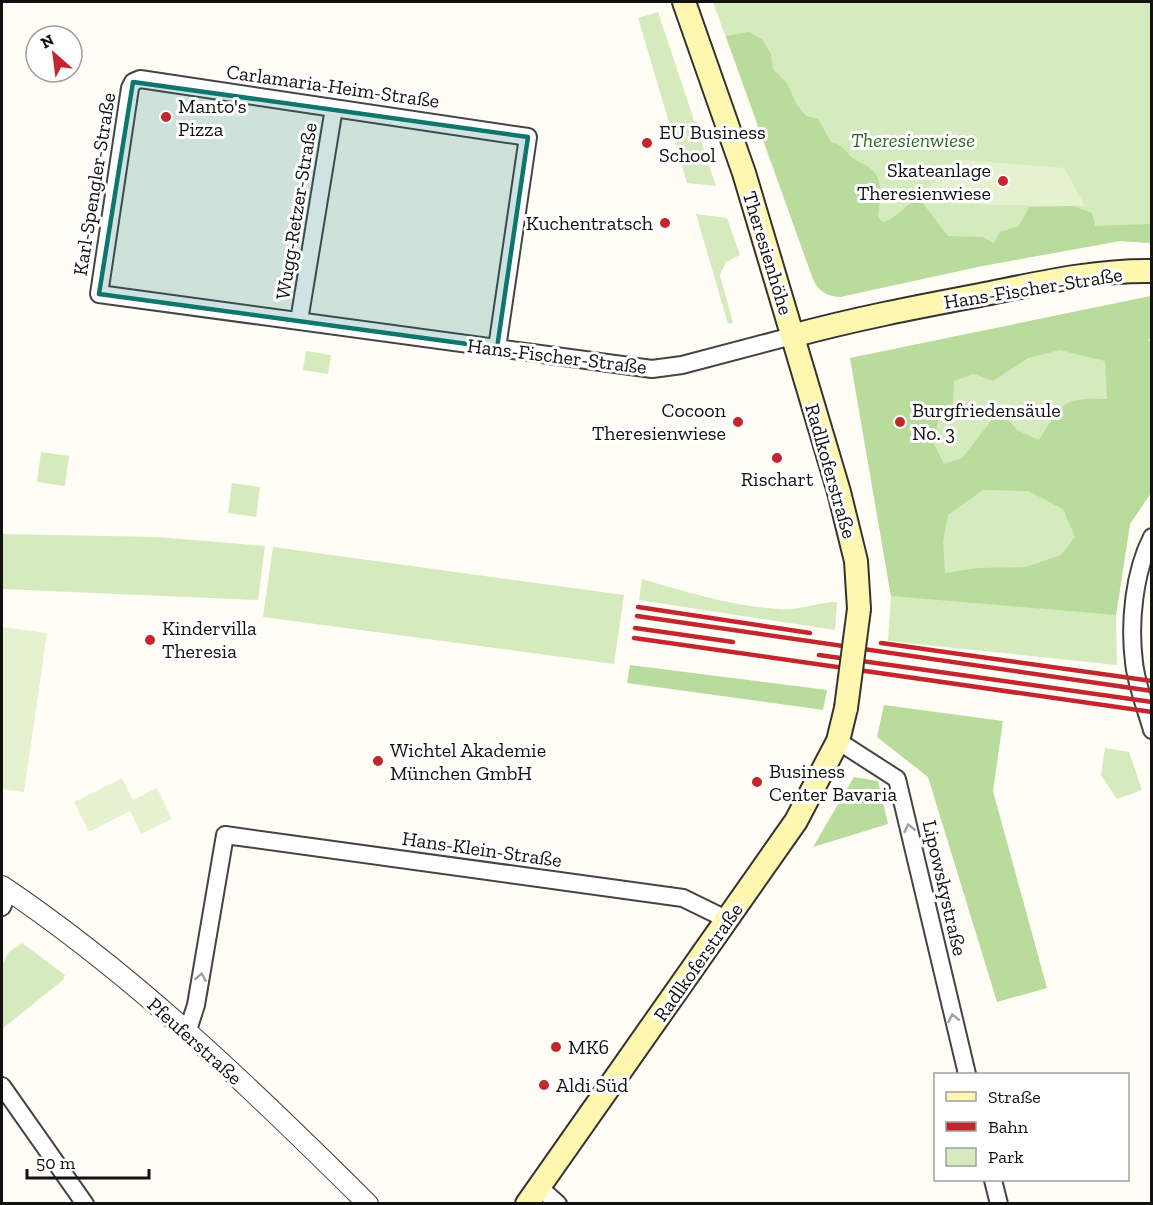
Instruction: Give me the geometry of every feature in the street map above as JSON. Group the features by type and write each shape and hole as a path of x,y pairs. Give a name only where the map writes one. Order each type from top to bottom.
{"main road":[{"name":"Theresienhöhe","path":"684,2 744,173 792,336"},
{"name":"Hans-Fischer-Straße","path":"792,336 845,321 1035,284 1109,272 1152,271"},
{"name":"Radlkoferstraße","path":"533,1196 796,821 838,741 846,708 860,609 856,561 839,492 792,336"}],"street":[{"name":"Carlamaria-Heim-Straße","path":"133,82 140,79 528,137 497,348"},
{"name":"Karl-Spengler-Straße","path":"99,294 130,88 133,82"},
{"name":"Wugg-Retzer-Straße","path":"299,321 334,108"},
{"name":"Hans-Fischer-Straße","path":"99,294 652,369 682,365 792,336"},
{"path":"1152,537 1140,571 1134,616 1134,662 1152,730"},
{"name":"Lipowskystraße","path":"838,741 897,779 967,1073"},
{"name":"Hans-Klein-Straße","path":"187,1034 196,1005 225,835 683,898 728,920"},
{"name":"Pfeuferstraße","path":"4,895 91,952 187,1034 323,1156 368,1203"},
{"path":"2,1086 85,1203"},
{"path":"994,1181 999,1203"},
{"path":"533,1196 558,1203"}],"highlighted area":[{"path":"133,82 528,137 497,348 99,294"}],"green space":[{"name":"Theresienwiese","path":"713,2 1151,2 1151,243 1120,241 982,266 840,297 831,296 818,287 813,279"},
{"path":"658,12 716,186 687,183 638,18"},
{"path":"749,32 762,39 771,54 773,69 787,83 797,105 806,116 818,119 831,142 841,146 853,158 875,173 880,184 878,216 882,222 892,218 919,198 948,236 983,237 994,243 1000,232 1019,226 1029,207 1074,206 1092,213 1095,226 1151,224 1151,243 1120,241 982,266 840,297 831,296 818,287 813,279 726,36"},
{"name":"Skateanlage Theresienwiese","path":"961,160 1064,168 1085,206 990,205 956,202 920,194"},
{"path":"696,214 727,218 740,255 726,262 720,275 733,323 728,324"},
{"path":"1151,296 1151,493 1130,524 1116,615 1117,665 888,641 891,596 850,358"},
{"path":"1151,296 1151,338 1147,340 1152,344 1151,493 1130,524 1116,615 891,596 850,358","holes":["1060,350 1105,361 1107,399 1080,400 1064,405 1039,440 1017,430 1004,414 991,421 962,458 944,464 934,444 938,421 953,404 954,381 974,374 993,381 1028,358","983,490 1028,491 1063,509 1075,537 1061,555 1026,567 978,568 945,573 943,541 948,515"]},
{"path":"306,351 331,355 328,374 303,370"},
{"path":"41,452 69,456 65,486 37,482"},
{"path":"232,483 260,487 256,517 228,513"},
{"path":"2,534 158,537 265,546 258,600 2,589"},
{"path":"273,547 624,595 614,664 263,617"},
{"path":"642,579 709,598 744,605 785,609 837,602 835,630 639,600"},
{"path":"2,627 47,633 24,792 2,789"},
{"path":"630,665 827,690 823,710 627,683"},
{"path":"884,705 1003,721 993,791 1047,988 997,1002 928,777 877,737"},
{"path":"1105,748 1129,752 1142,790 1117,799 1101,775"},
{"path":"854,777 878,781 888,824 813,847"},
{"path":"122,778 133,800 157,788 172,819 141,834 130,811 89,832 74,802"},
{"path":"22,943 65,975 63,980 2,1029 2,965 9,952"}],"railway":[{"path":"638,607 810,633"},
{"path":"637,616 1152,691"},
{"path":"635,628 733,642"},
{"path":"634,638 1152,712"},
{"path":"881,643 1152,681"},
{"path":"819,655 1152,702"}],"place":[{"name":"Manto's Pizza","path":"166,117"},
{"name":"EU Business School","path":"647,143"},
{"name":"Skateanlage Theresienwiese","path":"1003,181"},
{"name":"Kuchentratsch","path":"665,223"},
{"name":"Cocoon Theresienwiese","path":"738,422"},
{"name":"Burgfriedensäule No. 3","path":"900,422"},
{"name":"Rischart","path":"777,458"},
{"name":"Kindervilla Theresia","path":"150,640"},
{"name":"Wichtel Akademie München GmbH","path":"378,761"},
{"name":"Business Center Bavaria","path":"757,782"},
{"name":"MK6","path":"556,1047"},
{"name":"Aldi Süd","path":"544,1085"}]}
